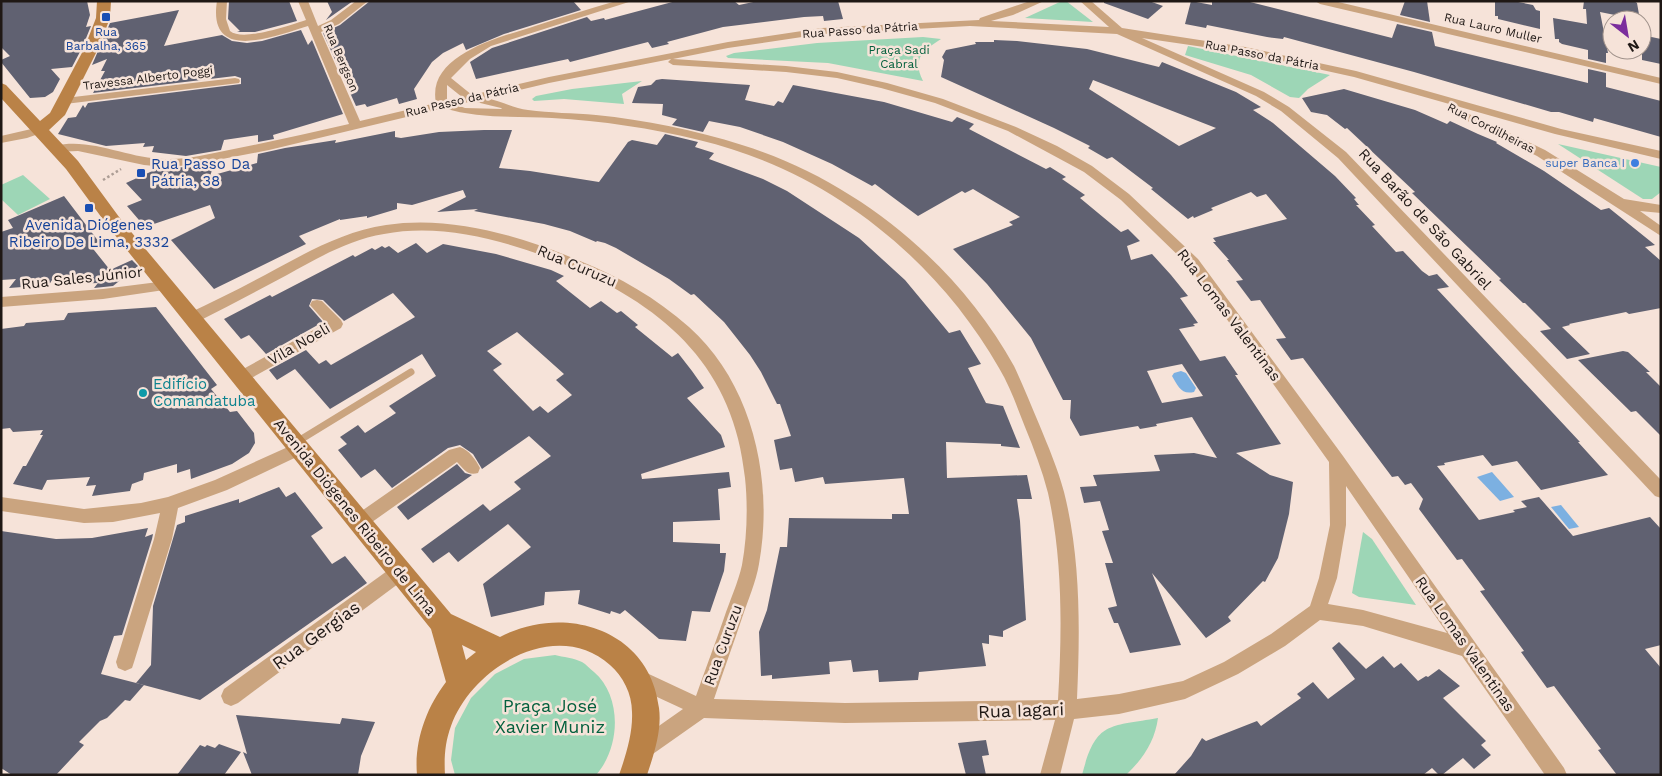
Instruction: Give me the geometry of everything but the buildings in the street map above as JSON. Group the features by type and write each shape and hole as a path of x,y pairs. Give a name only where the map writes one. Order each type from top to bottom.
{"main road":[{"path":"40,130 57,115 65,101 99,32 104,1"},
{"name":"Avenida Diógenes Ribeiro de Lima","path":"1,88 29,120 59,149 116,225 442,624 460,684"},
{"name":"Avenida Diógenes Ribeiro de Lima","path":"442,624 500,650"},
{"path":"431,775 429,764 433,736 444,709 460,684 476,667 500,650 522,640 545,634 568,634 589,638 608,647 624,660 636,677 646,711 643,749 633,775"}],"street":[{"path":"222,1 221,17 223,28 233,37 252,37 335,22 363,1"},
{"name":"Rua Bergson","path":"303,1 355,124"},
{"path":"627,1 482,46 459,62 445,78 439,91 442,104 464,111 577,116 662,127 706,137 757,154 808,176 858,205 898,234 919,252 939,274 976,320 1008,370 1036,436 1058,500 1066,558 1071,632 1067,710 1050,775"},
{"path":"970,23 1009,13 1039,1"},
{"path":"1085,1 1119,31"},
{"name":"Rua Lauro Muller","path":"1320,1 1661,81"},
{"name":"Rua Passo da Pátria","path":"59,149 78,147 136,160 165,163 191,161 269,146 355,124 444,106 520,86 710,48 822,31 970,23 1119,31 1282,57 1418,91 1559,132 1661,155"},
{"name":"Rua Barão de São Gabriel","path":"1119,31 1260,94 1322,137 1342,155 1661,492"},
{"path":"710,48 710,56 717,64"},
{"name":"Rua Lomas Valentinas","path":"682,54 717,64"},
{"name":"Rua Lomas Valentinas","path":"649,61 717,64 837,75 883,85 939,101 1012,129 1088,169 1125,197 1193,262 1337,461 1557,775"},
{"path":"445,78 472,99 505,106 524,113"},
{"name":"Travessa Alberto Poggi","path":"65,101 235,81"},
{"path":"505,106 508,99 520,86"},
{"name":"Rua Cordilheiras","path":"1418,91 1541,153 1615,199 1661,232"},
{"path":"1,140 23,136 40,130"},
{"path":"1541,153 1534,144 1538,135 1559,132"},
{"name":"Rua Cordilheiras","path":"1615,199 1634,206 1661,209"},
{"name":"Rua Curuzu","path":"192,318 326,248 362,234 394,228 432,227 480,234 530,246 606,276 655,306 695,341 725,380 737,406 748,441 756,503 752,557 742,594 701,708"},
{"name":"Rua Sales Júnior","path":"1,302 103,294 166,286"},
{"name":"Vila Noeli","path":"241,377 336,324 317,305"},
{"path":"1,504 82,516 115,515 170,504 222,486 297,446"},
{"path":"359,522 455,455 460,454 472,468"},
{"path":"1337,461 1338,525 1328,578 1317,612 1363,618 1467,648"},
{"path":"125,662 163,539 170,504"},
{"name":"Rua Gergias","path":"231,696 400,572"},
{"name":"Rua Iagari","path":"636,677 701,708 845,713 1067,710 1119,704 1185,690 1231,668 1278,640 1317,612"},
{"path":"643,749 701,708"}],"lane":[{"path":"297,446 411,372"}],"path":[{"path":"89,188 136,160"}],"green space":[{"path":"1062,1 1066,1 1093,22 1025,18"},
{"name":"Praça Sadi Cabral","path":"923,37 941,39 921,56 918,67 923,81 828,63 728,58 726,56 734,53 817,43"},
{"path":"1188,46 1330,75 1308,89 1299,98 1290,97 1251,75 1185,55"},
{"path":"642,81 622,94 624,104 564,99 534,101 532,99 536,96 572,89"},
{"path":"1558,144 1661,167 1661,192 1652,199 1643,199"},
{"path":"23,175 50,199 18,215 1,199 1,185"},
{"path":"1363,532 1372,539 1416,605 1359,597 1352,593"},
{"name":"Praça José Xavier Muniz","path":"555,655 584,663 603,682 610,694 614,708 614,736 604,764 596,775 455,775 451,760 455,728 471,698 495,674 524,659"},
{"path":"1158,718 1151,742 1138,763 1126,775 1082,775 1087,757 1093,745 1106,730 1127,723"}],"water":[{"path":"1181,371 1186,373 1196,388 1194,392 1183,391 1176,383 1172,376 1174,373"},
{"path":"1492,472 1514,497 1500,501 1477,477"},
{"path":"1561,505 1579,527 1569,529 1551,507"}],"place":[{"name":"Rua Barbalha, 365","path":"106,17"},
{"name":"super Banca I","path":"1635,163"},
{"name":"Rua Passo Da Pátria, 38","path":"141,173"},
{"name":"Avenida Diógenes Ribeiro De Lima, 3332","path":"89,208"},
{"name":"Edifício Comandatuba","path":"143,393"}]}
